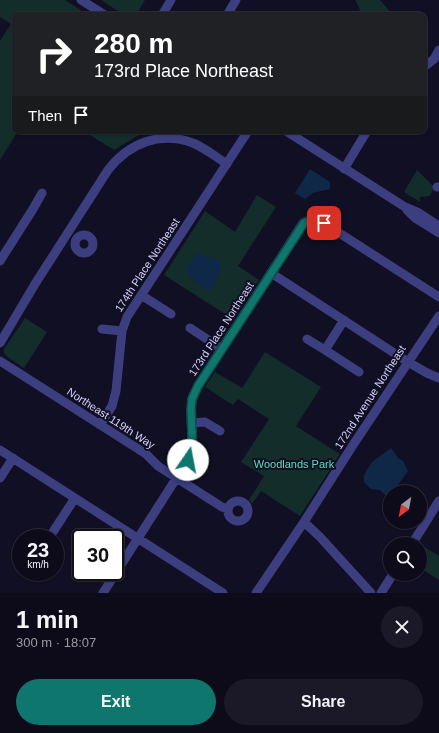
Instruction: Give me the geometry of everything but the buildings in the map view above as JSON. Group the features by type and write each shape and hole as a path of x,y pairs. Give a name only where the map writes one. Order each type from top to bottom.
{"street":[{"path":"81,0 100,12"},
{"path":"164,12 172,0"},
{"path":"228,12 236,0"},
{"path":"427,65 434,59 439,50"},
{"name":"174th Place Northeast","path":"100,425 112,406 116,391 122,331 127,317 246,134"},
{"path":"291,134 405,207 419,213 439,226"},
{"path":"344,169 365,134"},
{"path":"0,343 35,284 108,170 131,148 143,142 156,139 171,138 183,140 197,145 227,164"},
{"path":"0,261 42,193"},
{"path":"405,207 415,218 439,233"},
{"name":"173rd Place Northeast","path":"103,593 188,460 192,447 192,399 198,386 304,223 310,220 319,220 439,297"},
{"path":"68,232 77,238"},
{"path":"271,273 408,362 439,378"},
{"path":"141,295 171,314"},
{"name":"172nd Avenue Northeast","path":"256,593 439,316"},
{"path":"325,350 344,320"},
{"path":"190,328 222,348"},
{"path":"102,329 122,331"},
{"path":"307,339 359,372"},
{"name":"Northeast 119th Way","path":"0,361 146,454 158,466 176,478 222,507 228,509"},
{"path":"191,423 206,422 220,431"},
{"path":"0,450 223,593"},
{"path":"0,478 13,458"},
{"path":"55,529 75,498"},
{"path":"417,537 437,508"},
{"path":"304,522 320,537 371,593"},
{"path":"378,593 387,581"}],"green space":[{"path":"0,0 65,0 83,12 12,12 12,134 16,134 0,160 0,41 11,24 0,17"},
{"path":"101,0 145,0 138,12 119,12"},
{"path":"355,0 380,0 390,12 361,12"},
{"path":"87,134 142,134 114,150"},
{"path":"417,170 434,187 430,196 420,197 420,202 404,192"},
{"path":"257,195 276,207 238,266 259,280 233,319 164,275 205,211 235,232"},
{"path":"25,318 47,332 24,368 6,356 4,349"},
{"name":"Woodlands Park","path":"265,352 321,387 296,426 340,454 300,516 261,491 252,504 249,500 264,476 241,462 269,419 238,399 233,405 205,387 215,372 242,388"},
{"path":"427,549 439,556 439,580 427,572"}],"water":[{"path":"310,169 330,182 330,189 313,193 305,199 295,193"},
{"path":"196,254 218,260 221,264 220,273 212,289 207,290 197,284 186,269"},
{"path":"391,448 398,458 403,461 408,471 398,485 383,485 383,493 380,490 371,489 364,482 364,475 372,462"}],"route":[{"path":"188,460 192,447 192,399 198,386 304,223 310,220 319,220 324,223"}]}
